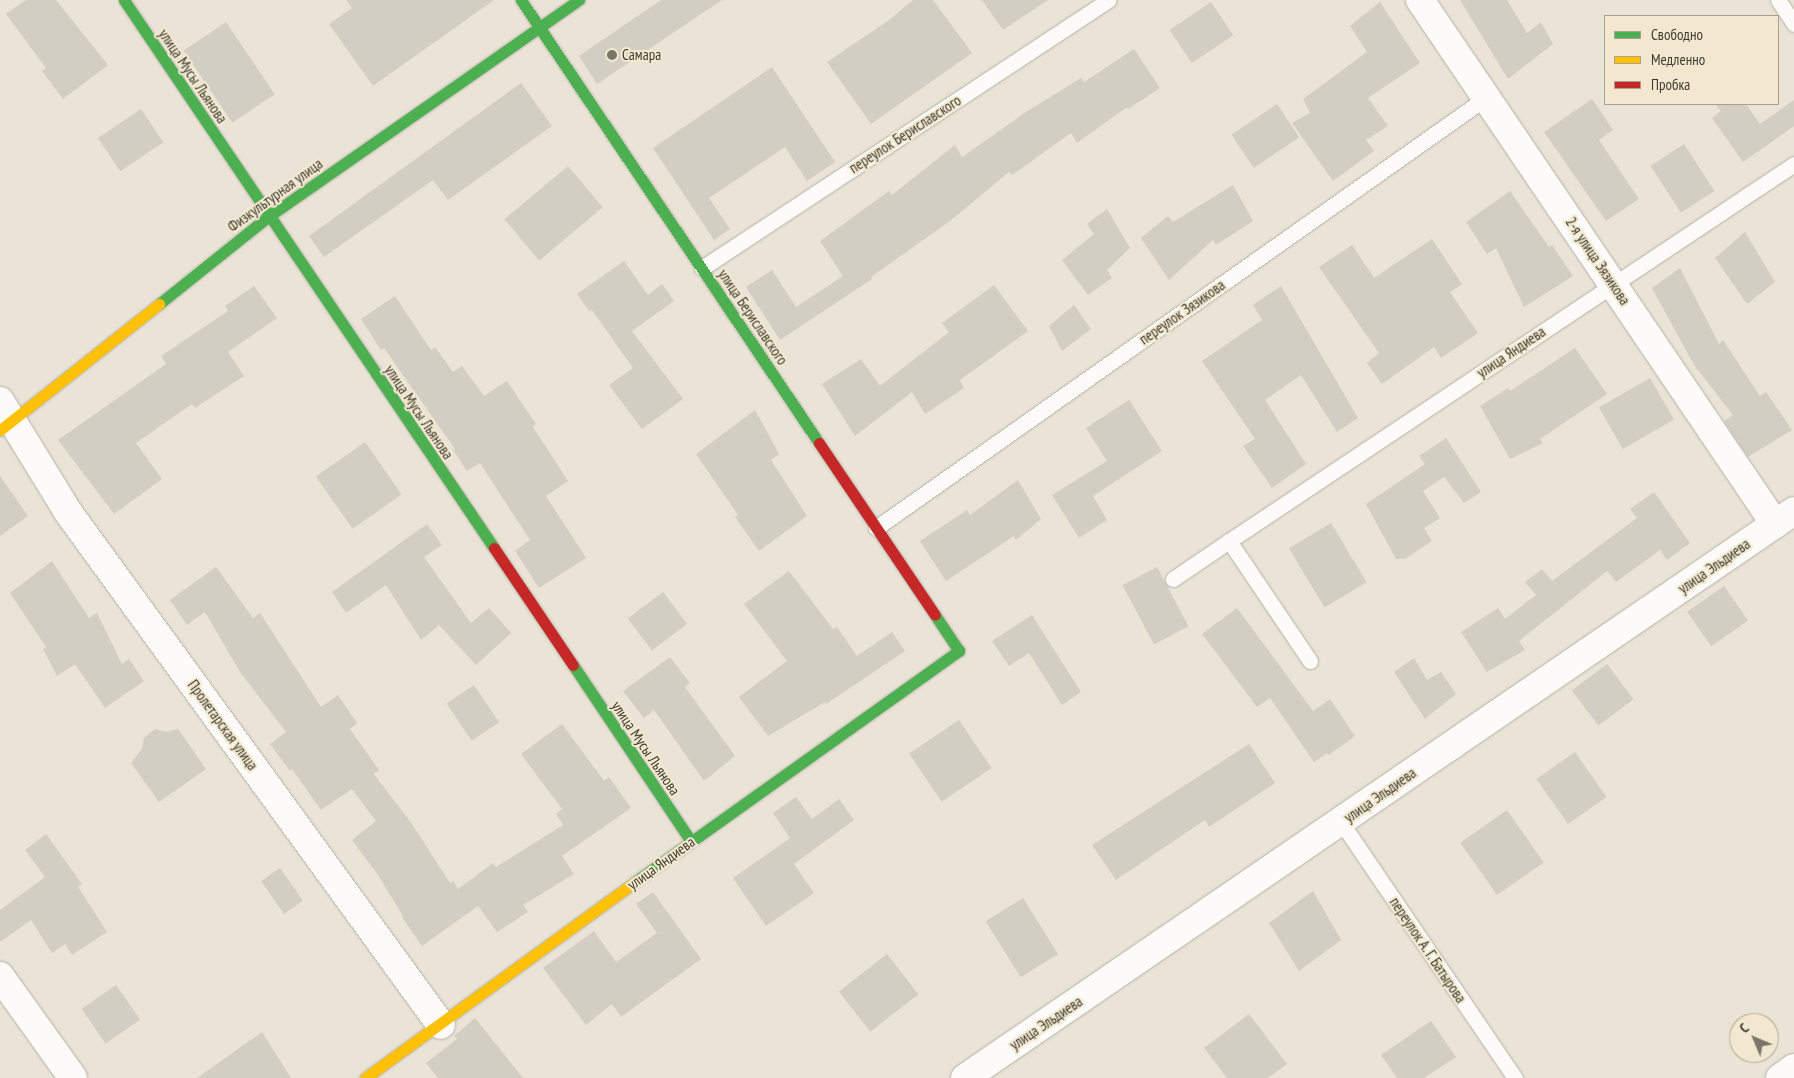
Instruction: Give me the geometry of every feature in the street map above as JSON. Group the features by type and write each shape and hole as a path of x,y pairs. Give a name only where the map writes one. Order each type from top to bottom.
{"street":[{"name":"улица Мусы Льянова","path":"124,0 691,841"},
{"name":"улица Бериславского","path":"521,0 959,651"},
{"name":"Физкультурная улица","path":"4,417 269,216 579,0"},
{"name":"2-я улица Зязикова","path":"1420,0 1613,283 1784,517"},
{"name":"Пролетарская улица","path":"4,417 68,512 441,1024"},
{"name":"улица Эльдиева","path":"965,1078 1784,517"},
{"name":"улица Яндиева","path":"365,1078 691,841 959,651"},
{"path":"0,976 73,1078"},
{"path":"1780,1078 1794,1068"}],"lane":[{"name":"переулок Бериславского","path":"702,268 1108,0"},
{"path":"1778,0 1794,24"},
{"name":"переулок Зязикова","path":"876,528 1487,97"},
{"name":"улица Яндиева","path":"1173,578 1794,164"},
{"path":"1229,541 1310,661"},
{"name":"переулок А. Г. Батырова","path":"1341,822 1515,1078"}],"building":[{"path":"26,0 56,0 108,65 63,99 42,71 46,68 6,14"},
{"path":"346,0 494,0 373,86 329,24 352,8"},
{"path":"661,0 722,0 597,84 579,56"},
{"path":"913,0 933,0 972,53 871,124 827,62 889,20"},
{"path":"982,0 1048,0 1003,30"},
{"path":"1460,0 1507,0 1527,33 1541,22 1553,44 1508,79"},
{"path":"1211,2 1233,35 1192,63 1170,30"},
{"path":"1380,2 1420,63 1368,98 1388,126 1366,140 1374,151 1333,181 1292,123 1310,113 1303,99 1367,52 1350,26"},
{"path":"226,22 275,94 232,123 184,51"},
{"path":"1134,49 1160,88 1128,109 1127,107 1077,143 1071,133 1012,175 1009,172 950,221 871,277 872,279 780,340 746,287 772,270 796,307 843,276 820,241 889,191 892,195 955,145 962,157 1029,110 1081,78 1084,82"},
{"path":"772,67 835,162 807,181 785,147 709,198 730,229 714,240 653,148"},
{"path":"521,83 552,126 448,200 433,180 324,257 309,236"},
{"path":"1592,99 1613,130 1599,140 1639,199 1606,221 1544,132"},
{"path":"1794,100 1794,126 1743,162 1712,118 1721,111 1716,105 1747,105 1760,124"},
{"path":"1277,104 1299,137 1254,168 1231,135"},
{"path":"141,109 163,142 120,171 98,138"},
{"path":"1684,144 1714,191 1681,213 1650,166"},
{"path":"568,166 603,207 539,261 504,219"},
{"path":"1233,185 1253,221 1216,245 1213,240 1169,280 1141,238 1168,216 1173,222"},
{"path":"1510,191 1549,247 1552,245 1573,276 1524,307 1496,248 1487,254 1466,222"},
{"path":"1107,209 1130,248 1107,270 1112,278 1088,295 1062,260 1094,234 1087,224"},
{"path":"1745,232 1775,282 1747,304 1715,258"},
{"path":"1432,239 1462,284 1450,292 1478,333 1441,358 1434,347 1382,384 1367,363 1379,353 1319,267 1352,245 1374,278"},
{"path":"624,261 648,295 662,284 674,301 632,331 683,399 642,429 609,385 633,368 592,310 590,312 577,294"},
{"path":"1680,268 1719,344 1723,340 1760,396 1766,392 1792,430 1748,457 1724,421 1733,415 1694,365 1652,288"},
{"path":"994,285 1028,331 960,380 964,388 925,414 912,392 855,436 822,384 861,359 880,386 949,332 942,323"},
{"path":"254,286 277,318 228,352 244,376 195,408 192,404 136,443 162,479 114,514 58,440 166,364 161,356 228,311 225,306"},
{"path":"1281,286 1358,418 1337,432 1301,375 1265,400 1306,464 1272,488 1243,446 1255,439 1202,361 1262,320 1253,305"},
{"path":"395,296 431,350 435,347 453,372 462,366 484,396 507,381 536,424 533,427 568,481 546,496 586,558 539,588 515,551 530,540 480,463 467,471 453,450 455,449 384,348 381,350 361,319"},
{"path":"1074,305 1091,329 1062,351 1049,326"},
{"path":"1575,348 1607,394 1540,439 1543,443 1510,459 1480,406 1508,388 1510,391"},
{"path":"1650,378 1674,420 1623,449 1599,408"},
{"path":"1129,400 1162,451 1093,496 1107,520 1079,538 1052,495 1107,461 1086,428"},
{"path":"755,410 779,454 771,460 807,516 759,551 735,517 738,515 696,454"},
{"path":"1446,438 1481,492 1464,503 1444,477 1423,491 1440,518 1424,528 1432,541 1405,559 1396,559 1366,504 1425,464 1419,456"},
{"path":"365,442 402,494 353,529 316,476"},
{"path":"0,476 28,516 0,536"},
{"path":"1018,480 1041,519 1016,540 1014,536 946,581 920,541 967,510 970,515"},
{"path":"1654,492 1690,543 1667,560 1660,550 1616,582 1607,571 1519,641 1525,650 1487,672 1461,632 1498,608 1505,619 1536,595 1525,582 1542,569 1552,581 1637,518 1630,509"},
{"path":"1331,523 1367,582 1325,607 1289,548"},
{"path":"427,524 442,545 424,557 471,623 489,608 511,633 476,665 439,625 421,640 386,585 346,613 332,592"},
{"path":"52,561 89,618 97,613 122,664 129,659 144,681 105,708 75,664 57,676 43,649 46,647 10,593"},
{"path":"216,567 253,618 260,613 321,707 338,695 357,723 350,729 379,770 374,774 412,824 450,883 453,881 458,889 493,863 496,867 563,825 556,814 562,809 521,754 562,724 604,781 609,777 631,808 562,856 574,874 523,905 528,912 497,932 478,906 422,946 402,917 378,875 352,840 376,821 352,789 321,810 292,769 290,771 270,744 286,732 240,672 205,612 187,625 170,600"},
{"path":"1157,567 1188,626 1154,644 1123,585"},
{"path":"789,571 833,629 837,627 857,656 892,632 905,651 826,704 825,702 768,736 739,697 787,661 744,604"},
{"path":"1724,586 1748,620 1711,646 1687,612"},
{"path":"663,592 687,624 652,650 628,618"},
{"path":"1237,608 1313,711 1330,699 1355,736 1329,755 1327,753 1314,762 1270,698 1257,707 1202,634"},
{"path":"1032,615 1081,692 1062,705 1029,653 1009,666 992,641"},
{"path":"670,657 690,683 685,687 735,756 704,781 654,710 644,718 623,691"},
{"path":"1414,658 1427,680 1441,672 1456,694 1425,719 1394,672"},
{"path":"1607,664 1633,699 1598,726 1572,690"},
{"path":"474,685 499,722 472,741 447,703"},
{"path":"959,720 991,768 942,802 909,754"},
{"path":"155,729 166,732 178,729 206,769 159,802 131,763 142,749 144,738"},
{"path":"1249,744 1275,783 1209,827 1205,820 1116,880 1092,845"},
{"path":"1575,752 1607,797 1568,824 1536,779"},
{"path":"796,797 812,819 839,799 854,820 794,864 814,893 766,926 733,878 790,838 773,813"},
{"path":"1507,810 1544,862 1497,895 1460,843"},
{"path":"46,834 82,884 78,887 107,932 72,955 65,944 52,953 31,920 0,942 0,910 45,877 25,850"},
{"path":"280,868 303,901 284,914 261,881"},
{"path":"1313,891 1341,940 1299,971 1269,923"},
{"path":"653,892 701,959 621,1017 612,1004 586,1025 543,968 594,931 616,962 657,933 636,904"},
{"path":"1023,898 1058,954 1021,977 986,921"},
{"path":"887,954 918,994 870,1032 839,992"},
{"path":"116,985 140,1019 106,1043 82,1009"},
{"path":"1249,1014 1287,1064 1268,1078 1227,1078 1204,1048"},
{"path":"475,1018 523,1078 438,1078 426,1063 457,1039 454,1036"},
{"path":"1431,1021 1456,1057 1424,1078 1397,1078 1381,1055"},
{"path":"262,1032 291,1078 197,1078"}],"traffic: fast":[{"path":"124,0 494,548"},
{"path":"521,0 819,443"},
{"path":"159,304 269,216 579,0"},
{"path":"636,881 959,651 935,615"},
{"path":"573,665 691,841"}],"traffic: slow":[{"path":"0,430 159,304"},
{"path":"365,1078 636,881"}],"traffic: jam":[{"path":"819,443 935,615"},
{"path":"494,548 573,665"}],"place":[{"name":"Самара","path":"612,55"}]}
